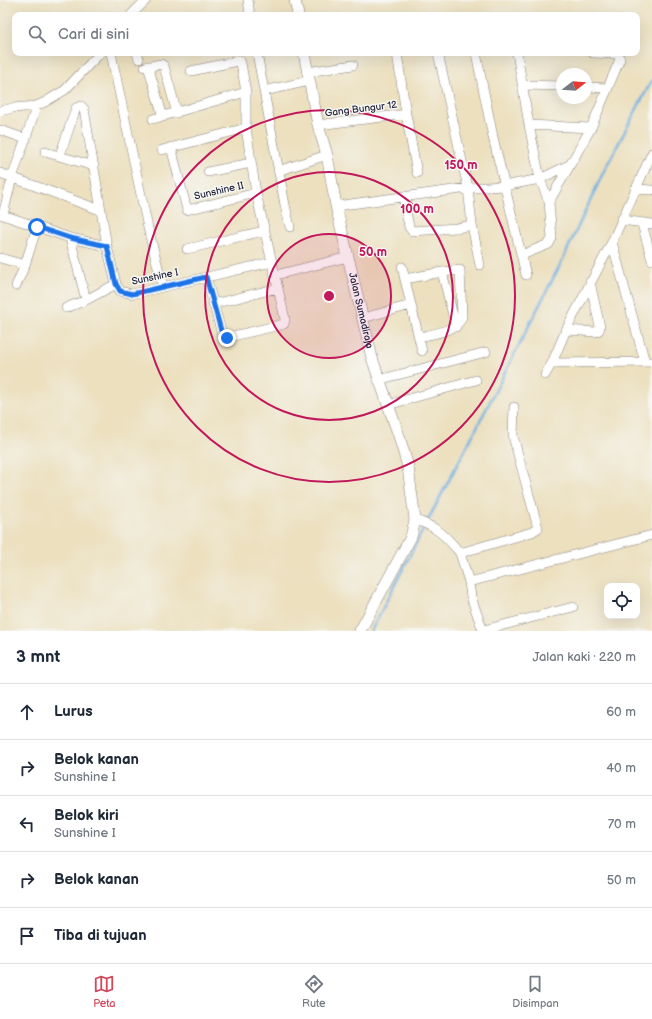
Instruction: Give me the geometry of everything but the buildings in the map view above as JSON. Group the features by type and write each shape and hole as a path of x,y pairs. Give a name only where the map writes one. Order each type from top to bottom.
{"street":[{"path":"134,12 146,0"},
{"path":"248,0 250,12"},
{"path":"295,0 297,12"},
{"path":"0,111 36,106 46,102 65,90 97,56"},
{"path":"112,56 148,228 163,287"},
{"path":"258,56 278,172 290,227"},
{"name":"Jalan Sumadiraja","path":"305,56 318,125 327,155 336,206 372,358 378,380 399,436 408,467 418,521"},
{"path":"397,56 417,173"},
{"path":"439,56 468,188 472,225 480,265"},
{"path":"477,56 492,137 526,275"},
{"path":"518,56 540,179 548,202 551,241 549,244 522,255"},
{"path":"548,202 590,128 620,59 619,56"},
{"path":"142,61 164,66 177,113"},
{"path":"142,61 163,117"},
{"path":"191,71 240,61 246,92 246,128 256,193 264,231 276,275 285,322 282,325 225,338 222,334 206,277"},
{"path":"264,91 308,76 353,65"},
{"path":"523,85 556,86"},
{"path":"592,87 608,88"},
{"path":"153,119 246,92"},
{"path":"60,155 76,108 81,106 84,109 100,210 116,284 86,300 66,308"},
{"path":"35,110 1,215 70,238 107,246"},
{"name":"Gang Bungur 12","path":"318,125 406,114"},
{"path":"529,125 590,128"},
{"path":"162,150 246,128"},
{"path":"0,130 26,140"},
{"name":"Sunshine II","path":"171,148 187,210 256,193"},
{"path":"45,152 60,155 94,166"},
{"path":"545,375 590,282 612,242 652,153"},
{"path":"278,172 327,155"},
{"path":"208,172 251,163"},
{"path":"336,206 468,188 504,186 540,179 569,165"},
{"path":"0,173 100,210"},
{"path":"635,189 652,190"},
{"path":"403,196 409,228 412,231 472,225"},
{"path":"621,220 647,224 652,260"},
{"path":"16,286 25,265 37,227"},
{"path":"186,250 264,231"},
{"path":"70,238 86,300"},
{"path":"552,363 649,362 612,242"},
{"path":"276,275 348,257"},
{"path":"0,258 25,265"},
{"name":"Sunshine I","path":"116,284 120,291 127,294 132,294 272,262"},
{"path":"402,267 422,351"},
{"path":"405,279 460,270 461,321 456,327 419,337"},
{"path":"442,272 456,327"},
{"path":"566,330 596,332 599,330 600,327 590,282"},
{"path":"213,304 278,288"},
{"path":"363,318 411,305"},
{"path":"378,380 486,352"},
{"path":"388,405 476,380"},
{"path":"460,553 532,532 538,528 513,436 514,407"},
{"path":"360,631 411,537 418,521 432,526 460,553 469,582 471,597 484,630 573,607"},
{"path":"469,582 652,535"}],"waterway":[{"path":"427,522 563,259 603,173 652,80"},
{"path":"371,631 425,526"}],"route":[{"path":"37,227 70,238 107,246 116,284 120,291 127,294 206,277 222,336 227,338"}]}
